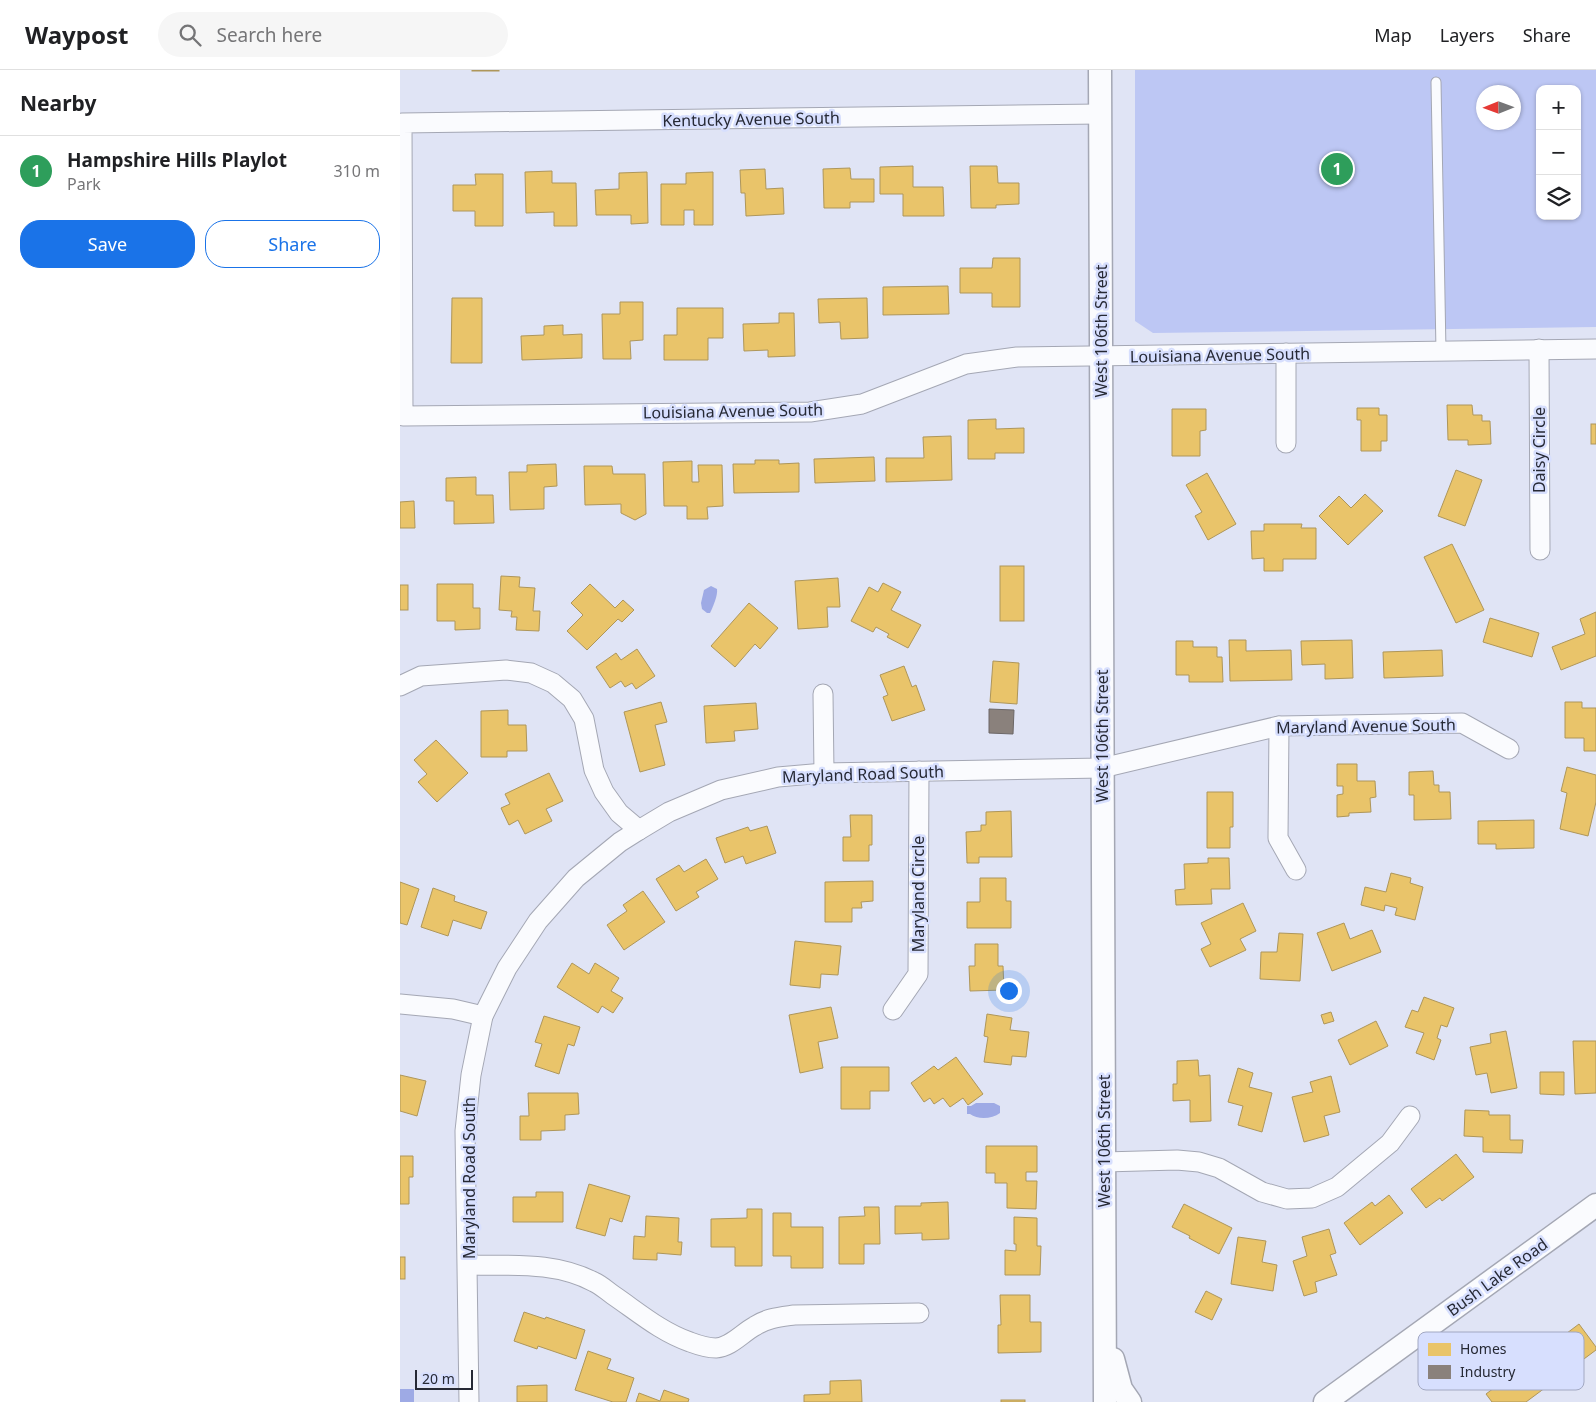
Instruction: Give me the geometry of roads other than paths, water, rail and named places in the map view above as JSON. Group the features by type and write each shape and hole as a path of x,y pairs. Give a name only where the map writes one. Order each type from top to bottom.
{"street":[{"name":"West 106th Street","path":"1100,70 1105,1402"},
{"name":"Kentucky Avenue South","path":"403,416 402,123 1100,114"},
{"name":"Louisiana Avenue South","path":"403,416 810,412 862,404 966,364 1017,358 1596,348"},
{"name":"Daisy Circle","path":"1539,349 1540,550"},
{"path":"1286,353 1286,443"},
{"path":"400,686 421,676 506,670 531,673 553,683 572,699 584,719 594,770 604,792 619,813 639,830"},
{"path":"823,694 824,773"},
{"name":"Maryland Avenue South","path":"1102,768 1279,726 1462,723 1509,748"},
{"path":"1279,726 1278,838 1296,870"},
{"name":"Maryland Road South","path":"469,1402 466,1131 471,1075 483,1016 507,968 538,921 576,878 620,842 669,812 721,790 778,777 824,773 1102,768"},
{"name":"Maryland Circle","path":"893,1010 918,974 919,771"},
{"path":"400,1004 453,1009 483,1016"},
{"path":"1104,1162 1177,1160 1199,1162 1219,1168 1262,1192 1287,1198 1312,1198 1337,1187 1390,1143 1410,1116"},
{"name":"Bush Lake Road","path":"1421,1332 1596,1205"},
{"path":"468,1265 541,1265 568,1272 594,1282 675,1336 703,1346 716,1348 730,1344 756,1324 774,1317 919,1313"},
{"path":"1105,1331 1121,1389 1130,1402"},
{"name":"Bush Lake Road","path":"1325,1402 1418,1334"}],"lane":[{"path":"1436,82 1441,351"}],"place":[{"name":"Hampshire Hills Playlot","path":"1337,169"}]}
